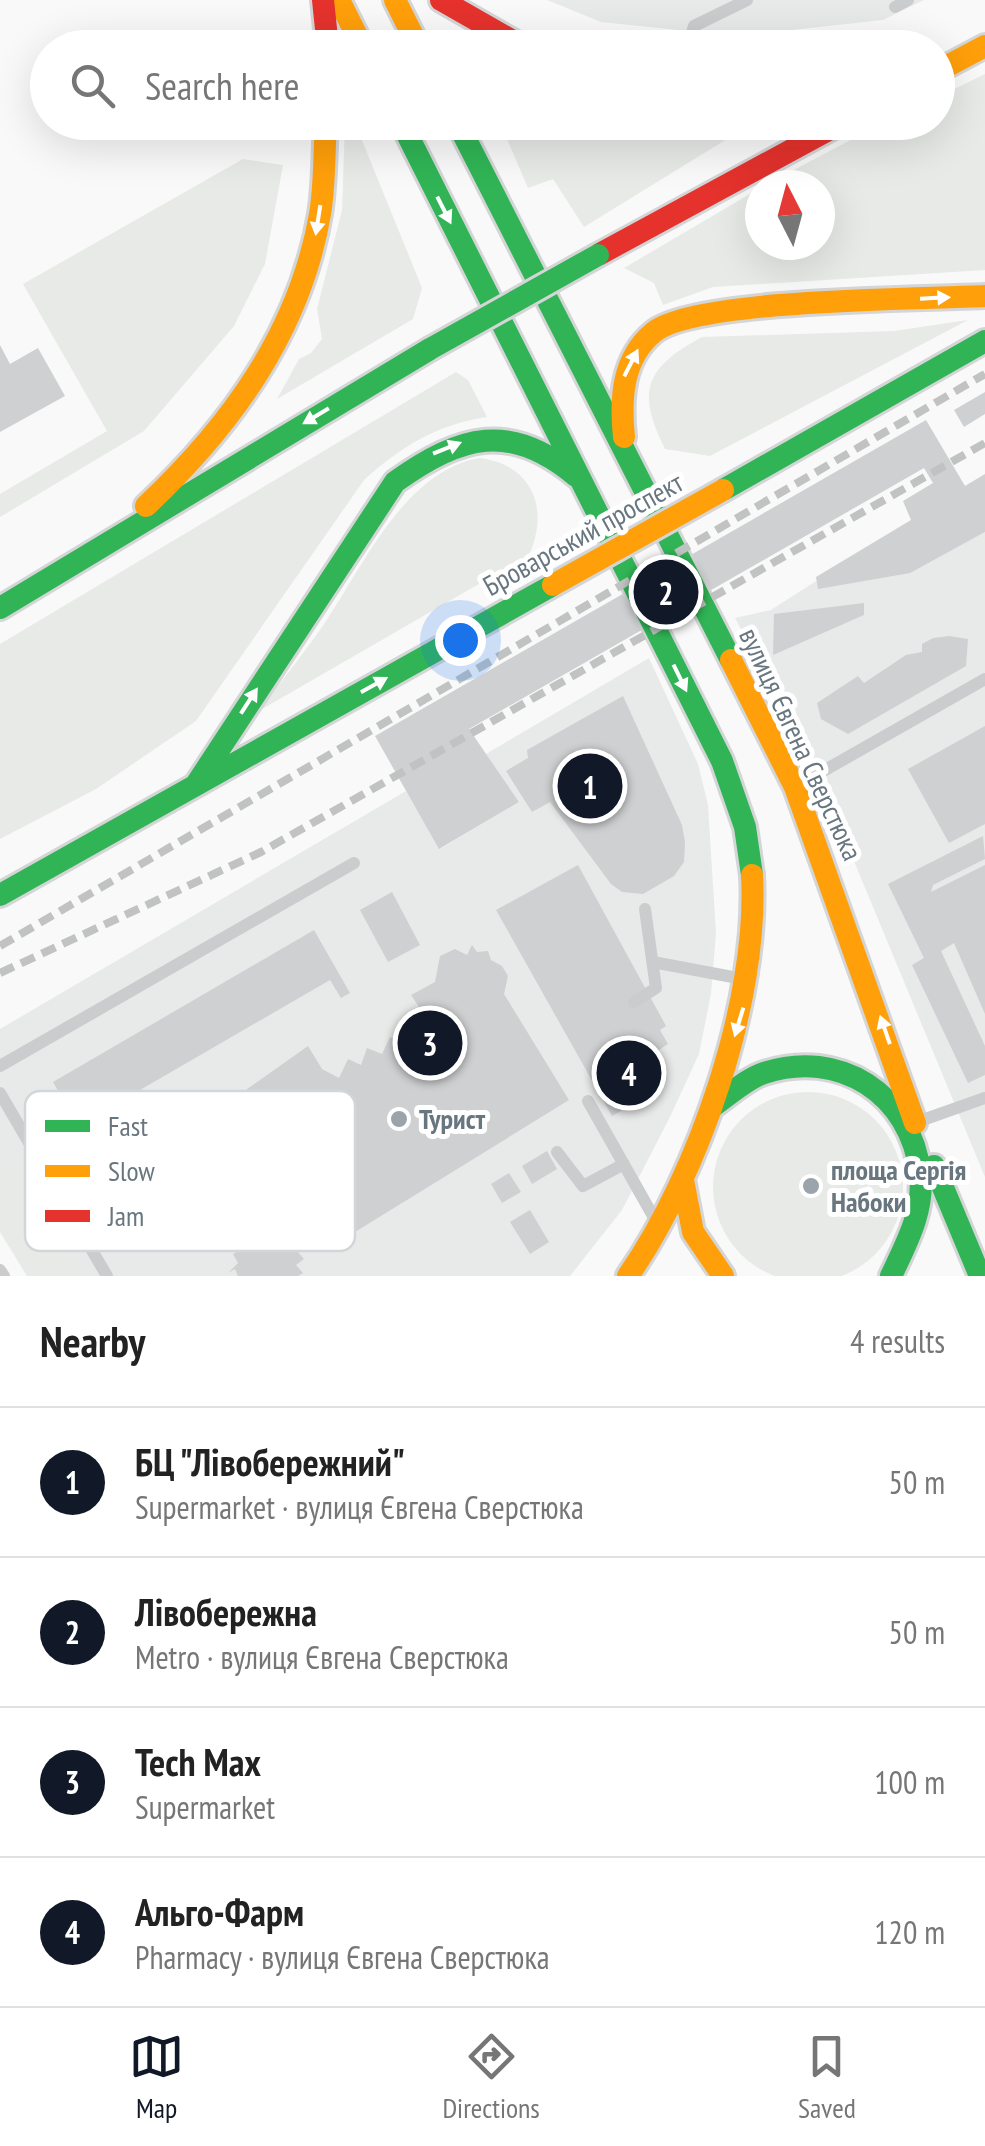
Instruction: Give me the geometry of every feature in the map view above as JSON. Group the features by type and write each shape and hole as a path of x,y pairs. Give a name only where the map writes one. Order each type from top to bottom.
{"main road":[{"path":"322,0 326,30"},
{"path":"339,0 354,30"},
{"path":"395,0 410,30"},
{"path":"440,0 492,30"},
{"path":"955,60 980,48"},
{"path":"0,623 64,566 180,477 214,436 268,355 309,266 321,214 325,140"},
{"path":"409,140 638,589 716,752 745,826 753,883 750,980 740,1023 660,1230 628,1276"},
{"name":"вулиця Євгена Сверстюка","path":"466,140 795,787 886,1030 915,1123"},
{"path":"0,608 430,348 810,140"},
{"path":"628,457 622,419 624,372 637,349 670,321 732,310 985,296"},
{"name":"Броварський проспект","path":"0,896 985,340"},
{"path":"198,783 395,482 441,449 476,438 521,442 548,454 579,479"},
{"path":"0,868 84,847"},
{"path":"707,1111 737,1083 774,1065 814,1061 854,1070 877,1084 915,1123 980,1276"},
{"path":"891,1276 913,1251 927,1219 932,1184 926,1150"},
{"path":"683,1174 690,1228 702,1252 722,1276"}],"lane":[{"path":"693,30 747,0"},
{"path":"795,787 985,680"},
{"path":"0,1066 354,862"},
{"path":"634,1002 655,991 645,909"},
{"path":"654,962 750,980"},
{"path":"0,1093 25,1136"},
{"path":"915,1123 985,1098"},
{"path":"588,1101 660,1230"},
{"path":"557,1152 583,1186 624,1164"},
{"path":"92,1251 107,1276"},
{"path":"0,1270 4,1276"}],"shaded area":[{"path":"547,0 924,0 883,20 791,30 678,30 601,22"},
{"path":"985,74 985,270 713,287 663,305 654,283 624,268 745,197 745,260 835,260 835,170 794,170 851,140 955,140 955,89"},
{"path":"344,140 362,140 422,288 413,319 277,399 299,359 311,353 322,339 317,309 342,210"},
{"path":"507,140 725,140 584,227 553,179 528,188"},
{"path":"243,159 283,165 265,264 234,326 144,431 0,517 0,494 107,431 23,284"},
{"path":"968,320 710,456 665,449 656,429 649,396 651,383 668,359 702,337 894,331"},
{"path":"456,372 468,380 487,417 452,425 421,439 364,480 196,721 96,789 0,839 0,644"},
{"path":"479,458 512,469 532,491 538,521 529,555 257,712 314,638 406,502 452,467"},
{"path":"911,520 928,562 985,532 985,1177 822,784 735,618 771,610"},
{"path":"649,658 698,764 708,805 716,933 711,994 699,1054 622,1210 570,1276 27,1276 0,1232 0,1029 406,791 440,849 519,802 486,754"},
{"path":"789,1093 827,1093 861,1108 887,1134 902,1168 902,1206 896,1224 875,1254 842,1276 771,1275 755,1266 729,1240 714,1206 714,1168 729,1134 755,1108"},
{"path":"18,1158 25,1170 25,1251 72,1251 87,1276 30,1276 0,1226 0,1168"}],"building":[{"path":"0,345 10,364 38,348 65,396 0,432"},
{"path":"985,392 985,414 964,427 954,410"},
{"path":"926,420 965,486 985,474 985,532 910,573 818,589 816,577 911,520 903,501 933,483 924,468 469,729 519,802 439,849 375,736"},
{"path":"864,603 864,615 773,655 774,614"},
{"path":"949,636 968,639 966,666 848,734 821,719 817,703 858,676 864,683 906,655 922,652 922,644"},
{"path":"623,696 682,825 685,842 684,862 674,876 643,894 622,892 611,884 550,802 532,812 506,771 528,758 527,750"},
{"path":"985,726 985,824 949,843 908,769"},
{"path":"983,836 985,859 933,885 931,892 985,865 985,1014 954,943 941,951 985,1046 985,1075 968,1083 912,965 924,958 888,884"},
{"path":"578,865 666,1026 660,1030 668,1044 657,1051 664,1066 656,1071 659,1078 647,1085 651,1094 612,1116 496,910"},
{"path":"392,892 420,945 388,962 360,910"},
{"path":"314,930 350,993 341,998 330,980 138,1091 58,1091 53,1082"},
{"name":"Турист","path":"472,945 477,952 488,951 491,960 502,966 508,976 504,994 569,1100 355,1232 355,1091 244,1091 308,1046 322,1069 339,1078 348,1059 361,1065 367,1048 382,1054 390,1037 407,1045 409,1029 427,1019 411,995 435,982 440,956 455,949 467,955"},
{"path":"547,1151 557,1169 532,1184 522,1166"},
{"path":"509,1173 521,1192 502,1203 491,1184"},
{"path":"530,1210 549,1242 530,1254 510,1222"},
{"name":"Турист","path":"297,1251 304,1259 296,1265 303,1273 238,1276 235,1269 228,1273 238,1263 233,1254"}],"railway":[{"path":"0,946 985,374"},
{"path":"0,973 261,852 985,443"}],"traffic: fast":[{"path":"410,140 722,761 745,827 752,875"},
{"path":"466,140 731,660"},
{"path":"430,349 598,255"},
{"path":"723,490 985,341"},
{"path":"0,608 430,349"},
{"path":"197,783 395,482 442,454 486,441 529,447 576,476"},
{"path":"0,895 553,585"},
{"path":"712,1107 757,1076 792,1067 819,1067 844,1073 867,1084 886,1100 914,1145 921,1187 913,1226 891,1276"},
{"path":"934,1166 980,1276"}],"traffic: slow":[{"path":"339,0 354,30"},
{"path":"395,0 410,30"},
{"path":"955,62 985,46"},
{"path":"146,506 233,409 279,337 310,257 320,214 325,140"},
{"path":"624,437 623,394 629,367 643,342 677,321 760,307 985,296"},
{"path":"553,585 723,490"},
{"path":"731,660 795,787 915,1123"},
{"path":"628,1276 678,1188 719,1084 746,976 752,875"},
{"path":"683,1180 693,1232 723,1276"}],"traffic: jam":[{"path":"323,0 326,30"},
{"path":"441,0 494,30"},
{"path":"598,255 810,140"}],"place":[{"name":"Лівобережна","path":"666,592"},
{"name":"БЦ \"Лівобережний\"","path":"590,786"},
{"name":"Tech Max","path":"430,1043"},
{"name":"Альго-Фарм","path":"629,1073"},
{"name":"Турист","path":"399,1119"},
{"name":"площа Сергія Набоки","path":"811,1186"}]}
